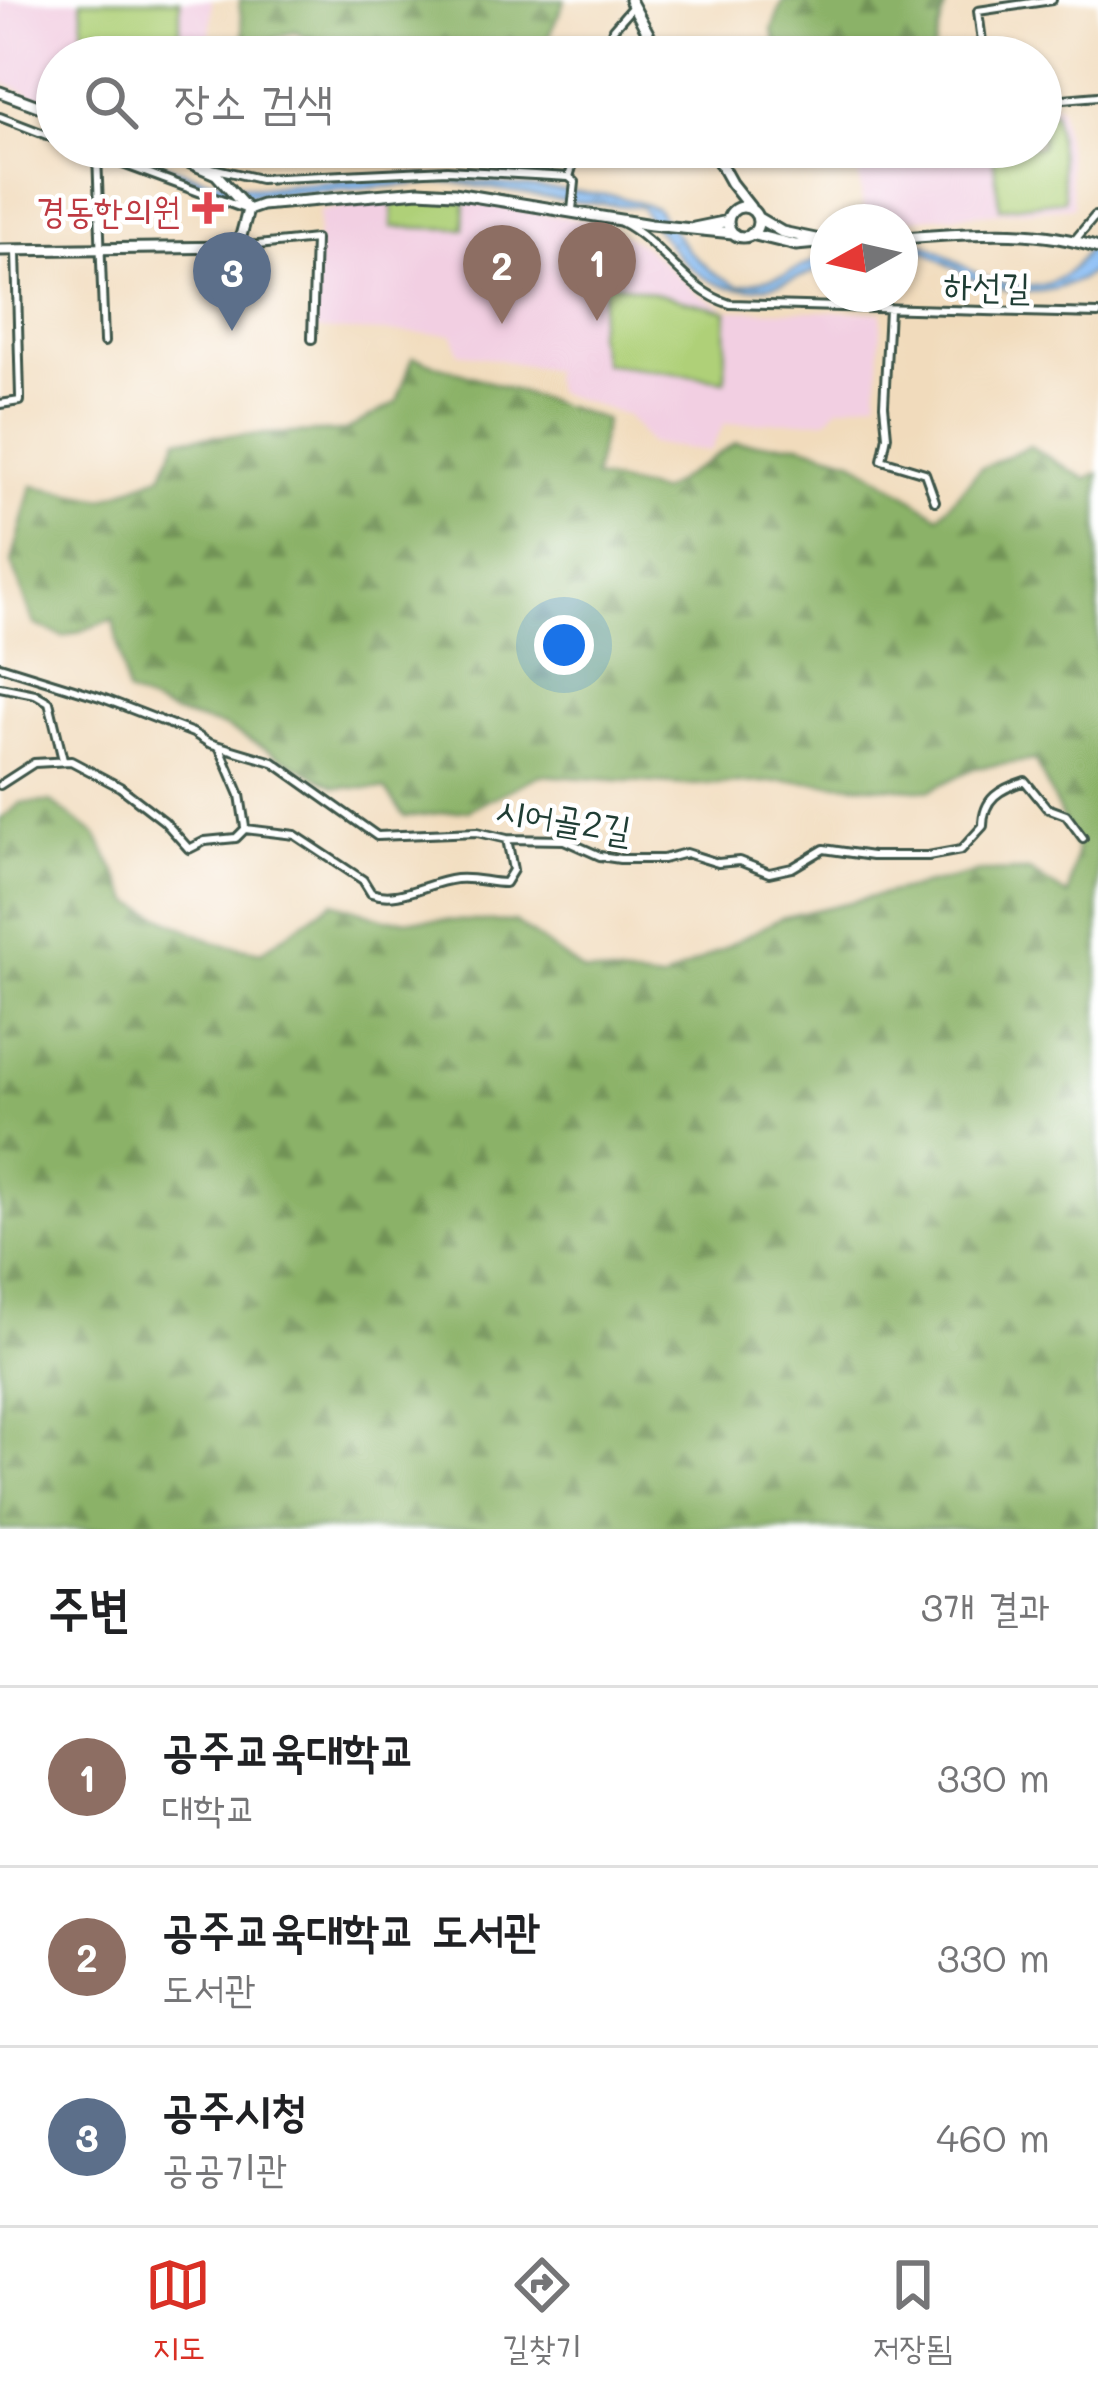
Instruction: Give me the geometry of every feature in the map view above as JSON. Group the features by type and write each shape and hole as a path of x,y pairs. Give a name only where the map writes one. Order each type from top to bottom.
{"main road":[{"path":"631,3 649,36"},
{"path":"0,92 36,105"},
{"path":"206,168 248,211"},
{"path":"722,168 755,214 782,232 810,238"},
{"path":"694,228 728,220 735,209 730,183"},
{"path":"248,211 262,205 419,191 454,193 572,207 651,225 810,244"},
{"path":"735,209 755,214"},
{"path":"0,250 238,247 248,211"},
{"path":"751,234 755,214"},
{"path":"728,220 734,233"},
{"path":"918,237 998,232 1092,246"}],"street":[{"path":"981,36 978,11 1052,0"},
{"path":"612,36 631,3"},
{"path":"1062,99 1098,96"},
{"path":"0,117 36,132"},
{"path":"98,168 104,342"},
{"path":"134,168 248,211"},
{"path":"228,168 260,179 447,170 572,180"},
{"path":"572,207 574,168"},
{"path":"1074,241 1096,217"},
{"name":"하선길","path":"616,220 644,236 700,292 733,309 810,309"},
{"path":"238,247 315,239 312,339"},
{"path":"0,404 20,401 16,252"},
{"name":"하선길","path":"918,310 1098,314"},
{"path":"890,312 882,460 925,473 935,501"},
{"name":"시어골2길","path":"0,666 100,697 219,746 273,762 377,836 465,831 507,839 564,841 620,859 663,859 686,853 718,863 739,861 769,873 792,868 824,849 872,856 928,856 966,848 983,826 986,803 1025,781 1047,808 1066,815 1083,838"},
{"path":"0,686 49,702 63,760"},
{"path":"219,746 240,795 245,829"},
{"path":"0,785 34,763 63,760 120,787 164,820 189,849 205,841 236,838 245,829"},
{"path":"245,829 295,835 363,880 371,893 386,897 451,879 505,883 513,871 507,839"}],"shaded area":[{"path":"0,0 212,0 210,36 36,36 36,97 0,81"},
{"path":"1062,120 1074,207 918,218 918,204 863,204 858,168 1062,168"},
{"path":"393,199 465,201 601,223 644,246 697,293 729,310 882,312 877,399 838,407 827,420 724,424 710,451 650,444 626,415 554,392 551,370 458,352 453,334 313,330 319,211"}],"green space":[{"path":"81,0 180,0 180,36 84,36"},
{"path":"239,0 565,0 549,36 304,36 295,31 281,36 243,36"},
{"path":"783,0 947,0 938,36 774,36"},
{"path":"995,168 1061,168 1065,200 1000,208"},
{"path":"393,199 465,201 464,229 392,227"},
{"path":"606,281 727,311 725,380 603,363 596,334"},
{"path":"413,357 605,420 594,478 660,492 735,443 799,444 851,459 939,516 980,469 1029,446 1086,479 1098,473 1098,1529 0,1529 0,820 21,803 51,802 96,835 132,903 216,943 261,952 333,902 385,919 515,922 584,972 661,981 781,918 980,872 1029,871 1068,896 1077,849 1035,760 974,768 930,790 794,781 688,785 540,775 468,810 405,817 385,789 336,787 225,727 172,713 127,693 113,619 64,637 34,624 12,563 32,486 104,499 162,475 178,438 345,431 397,402"}],"water":[{"path":"161,168 256,188 411,175 616,196 656,208 689,252 715,274 740,286 785,275 810,263 810,273 767,286 742,288 721,284 682,259 641,207 452,182 224,197"},
{"path":"1098,223 1095,270 1063,286 1029,292 977,280 918,249 921,243 999,282 1037,286 1067,273 1090,244"}],"place":[{"name":"경동한의원","path":"208,208"},
{"name":"공주교육대학교","path":"597,321"},
{"name":"공주교육대학교 도서관","path":"502,324"},
{"name":"공주시청","path":"232,331"}]}
